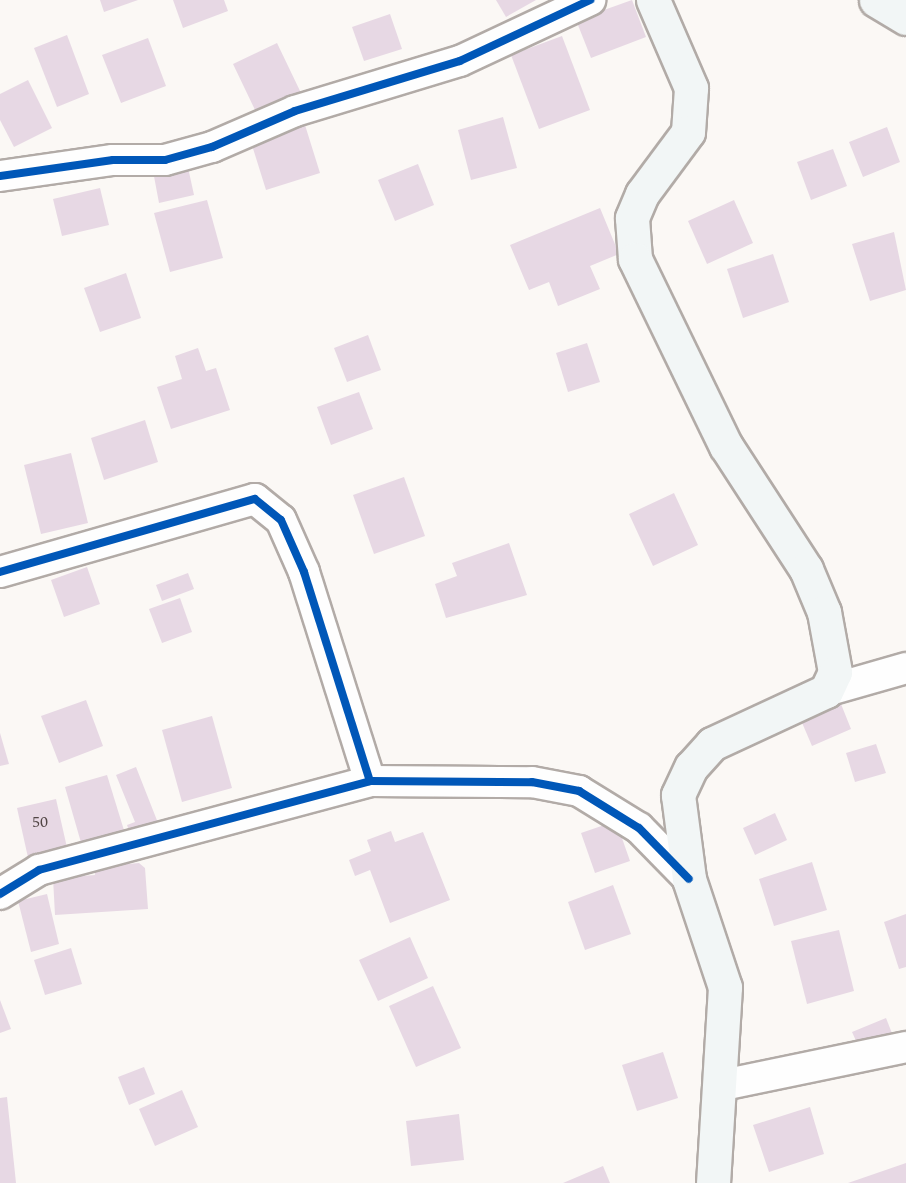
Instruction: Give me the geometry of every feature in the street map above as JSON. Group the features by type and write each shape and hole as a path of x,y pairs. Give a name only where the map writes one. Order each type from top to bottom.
{"main road":[{"path":"653,0 691,88 688,132 642,194 632,218 635,259 726,446 806,569 832,644 835,672 826,691 712,744 691,767 678,795 689,879 725,987 723,1085 713,1183"},
{"path":"876,0 906,18"}],"street":[{"path":"0,176 113,160 165,160 212,147 295,111 460,61 590,0"},
{"path":"0,572 255,499 280,520 304,572 370,781"},
{"path":"826,691 906,668"},
{"path":"0,894 39,870 370,781 532,782 579,791 639,828 689,879"},
{"path":"723,1085 906,1047"}],"building":[{"path":"100,0 138,0 104,12"},
{"path":"173,0 224,0 228,11 183,28"},
{"path":"496,0 536,0 506,17"},
{"path":"632,0 646,37 591,58 576,20"},
{"path":"390,14 402,49 364,61 352,27"},
{"path":"67,35 89,94 57,107 34,48"},
{"path":"562,36 590,110 539,129 511,55"},
{"path":"148,38 166,86 121,103 102,55"},
{"path":"277,43 301,93 257,114 233,64"},
{"path":"28,80 52,128 14,147 0,120 0,94"},
{"path":"503,117 517,168 471,180 458,130"},
{"path":"305,125 320,173 266,190 251,142"},
{"path":"887,127 900,162 863,177 849,142"},
{"path":"833,149 847,186 811,200 797,162"},
{"path":"187,163 194,195 159,203 153,171"},
{"path":"418,164 434,205 395,221 378,180"},
{"path":"100,188 109,225 62,236 53,199"},
{"path":"207,200 223,258 170,272 154,213"},
{"path":"734,200 753,243 707,264 688,221"},
{"path":"600,208 619,254 590,266 600,289 558,306 549,282 529,290 510,245"},
{"path":"894,232 906,290 870,301 852,244"},
{"path":"773,254 789,302 743,318 727,269"},
{"path":"126,273 141,318 100,332 84,288"},
{"path":"368,335 381,370 347,382 334,348"},
{"path":"587,343 600,382 568,392 556,353"},
{"path":"198,348 206,371 216,368 230,410 171,429 157,387 182,379 175,356"},
{"path":"359,392 373,429 331,445 317,407"},
{"path":"145,420 158,462 104,480 91,438"},
{"path":"71,453 88,523 41,534 24,465"},
{"path":"404,477 425,536 374,554 353,495"},
{"path":"674,493 698,545 653,566 629,514"},
{"path":"509,543 527,595 446,618 435,584 457,576 452,563"},
{"path":"87,567 100,604 64,617 51,580"},
{"path":"188,573 194,589 162,601 156,585"},
{"path":"180,598 192,632 162,643 149,609"},
{"path":"837,694 851,729 812,746 797,711"},
{"path":"86,700 103,746 59,763 41,716"},
{"path":"212,716 232,788 182,802 162,730"},
{"path":"0,733 9,764 0,766"},
{"path":"876,744 886,773 855,782 846,753"},
{"path":"136,767 160,828 132,839 127,825 135,822 116,775"},
{"path":"107,775 127,840 84,853 65,787"},
{"path":"56,799 68,852 29,862 17,808"},
{"path":"775,813 787,840 755,855 743,828"},
{"path":"616,821 630,861 595,873 581,833"},
{"path":"391,831 395,842 423,832 450,900 390,923 370,870 355,876 349,860 371,851 367,840"},
{"path":"812,862 827,910 774,926 759,879"},
{"path":"139,863 145,868 148,909 55,915 53,878 95,875 94,867"},
{"path":"613,885 631,934 585,950 568,902"},
{"path":"47,894 59,944 31,952 18,901"},
{"path":"906,914 906,967 899,969 884,922"},
{"path":"839,930 854,991 807,1004 791,941"},
{"path":"410,937 428,978 378,1001 359,960"},
{"path":"71,948 82,984 45,995 34,960"},
{"path":"433,986 461,1048 416,1067 389,1006"},
{"path":"0,1000 11,1029 0,1033"},
{"path":"886,1018 895,1041 862,1054 852,1032"},
{"path":"663,1052 678,1098 637,1111 622,1065"},
{"path":"144,1067 155,1094 129,1105 118,1077"},
{"path":"182,1090 198,1127 155,1146 139,1109"},
{"path":"7,1097 16,1183 0,1183 0,1098"},
{"path":"810,1107 824,1154 769,1172 753,1125"},
{"path":"459,1114 464,1160 411,1166 406,1121"},
{"path":"906,1163 906,1183 848,1183"},
{"path":"603,1166 610,1183 563,1183"}],"cycle path":[{"path":"0,176 113,160 165,160 212,147 295,111 460,61 590,0"},
{"path":"0,572 255,499 281,520 304,572 370,781"},
{"path":"0,894 39,870 370,781 532,782 579,791 639,828 689,879"}]}
